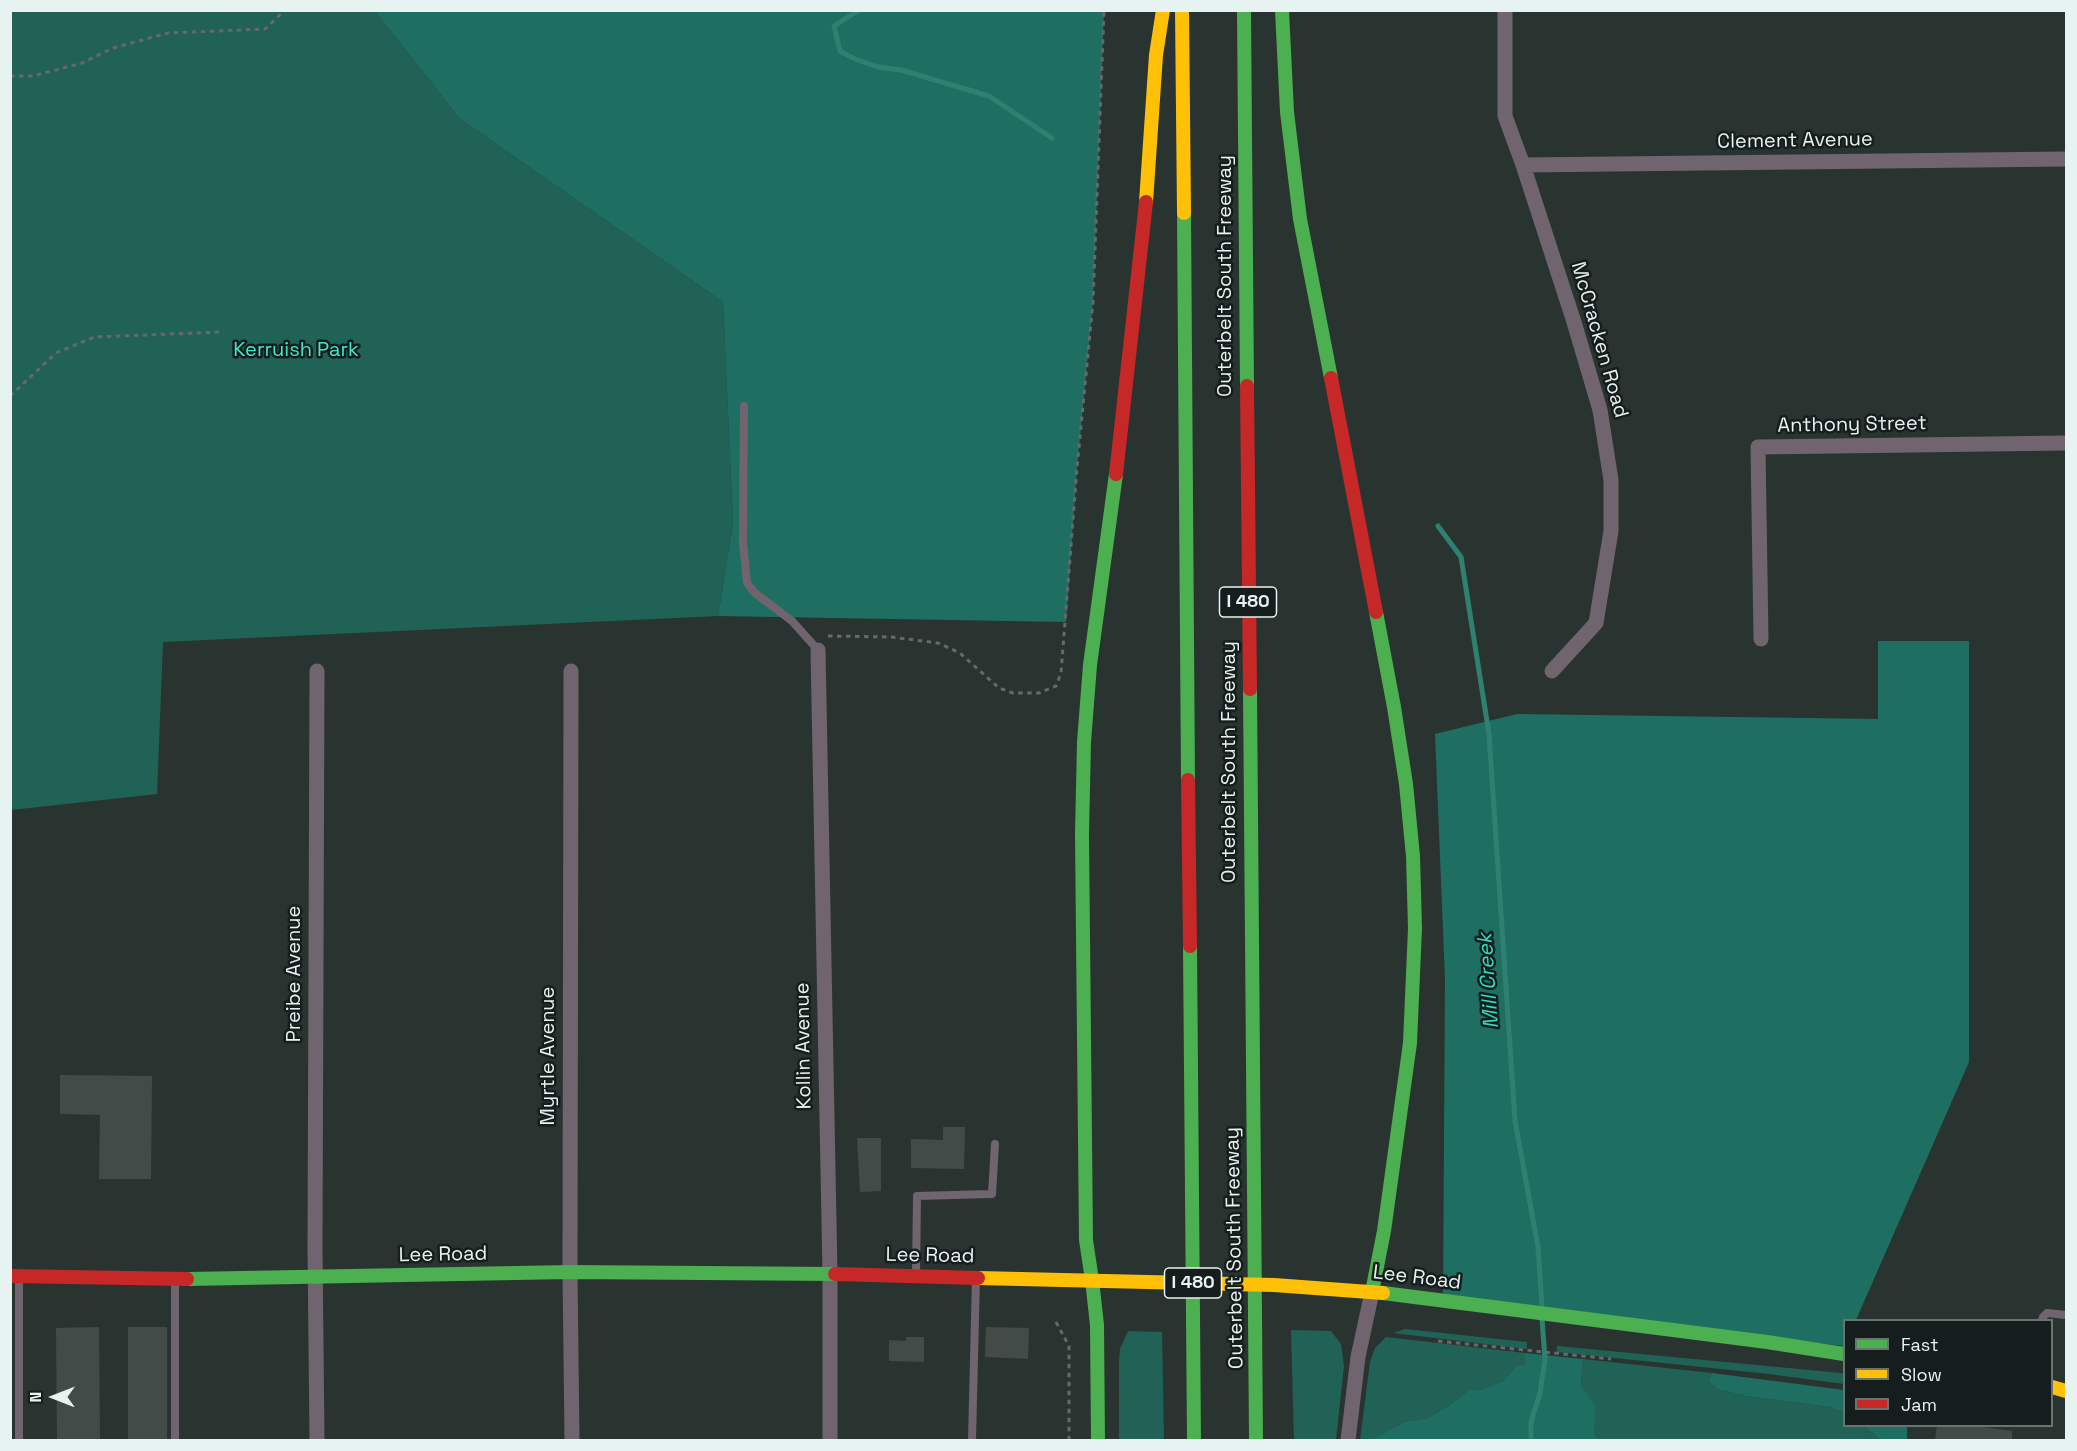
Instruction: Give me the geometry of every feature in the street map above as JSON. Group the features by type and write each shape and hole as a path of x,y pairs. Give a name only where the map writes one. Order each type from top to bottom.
{"main road":[{"path":"1098,1440 1097,1325 1086,1240 1082,854 1084,742 1090,665 1139,278 1156,55 1162,10"},
{"name":"Outerbelt South Freeway","path":"1182,10 1194,1440"},
{"name":"Outerbelt South Freeway","path":"1244,10 1256,1440"},
{"path":"1282,10 1287,112 1298,201 1394,707 1406,784 1413,856 1415,928 1410,1043 1384,1231 1372,1292"},
{"name":"Lee Road","path":"15,1276 176,1279 570,1272 976,1276 1274,1285 1443,1300 1843,1354"}],"street":[{"name":"McCracken Road","path":"1505,10 1505,116 1574,322 1600,410 1611,480 1611,531 1596,622 1552,671"},
{"name":"Clement Avenue","path":"1523,165 2067,159"},
{"name":"Anthony Street","path":"1761,639 1758,447 2067,443"},
{"name":"Kollin Avenue","path":"818,650 830,1274 830,1440"},
{"name":"Preibe Avenue","path":"317,671 315,1276 317,1440"},
{"name":"Myrtle Avenue","path":"571,671 572,1440"},
{"path":"1348,1440 1357,1367 1372,1292"}],"lane":[{"path":"744,406 743,542 747,583 755,593 792,621 818,650"},
{"path":"916,1275 917,1196 993,1194 995,1144"},
{"path":"15,1276 19,1440"},
{"path":"972,1439 976,1276"},
{"path":"175,1440 176,1279"},
{"path":"2043,1319 2047,1313 2067,1315"}],"path":[{"path":"10,76 33,76 82,63 114,48 168,33 265,29 282,14 282,10"},
{"path":"805,635 891,637 938,643 960,653 999,688 1013,693 1039,693 1056,686 1061,673 1077,468 1094,302 1104,10"},
{"path":"10,396 56,353 94,337 221,332"},
{"path":"1056,1322 1069,1346 1069,1440"},
{"path":"1438,1341 1611,1359"}],"green space":[{"name":"Kerruish Park","path":"11,11 375,11 459,118 723,302 733,524 718,616 163,642 157,794 11,810"},
{"path":"375,11 1104,11 1093,302 1077,468 1066,622 718,616 733,524 723,302 459,118"},
{"path":"1878,641 1969,641 1969,1062 1856,1319 1843,1319 1843,1346 1443,1300 1445,979 1435,734 1517,714 1878,719"},
{"path":"1405,1329 1527,1342 1527,1349 1393,1333"},
{"path":"1291,1330 1331,1331 1341,1344 1344,1366 1336,1440 1294,1440"},
{"path":"1128,1331 1162,1332 1164,1440 1119,1440 1119,1360 1120,1349"},
{"path":"1386,1337 1525,1353 1525,1364 1517,1365 1503,1381 1479,1390 1470,1389 1428,1418 1404,1422 1376,1440 1360,1440 1370,1362 1375,1348"},
{"path":"1557,1346 1841,1373 1843,1374 1843,1384 1769,1374 1557,1352"},
{"path":"1525,1353 1583,1359 1581,1385 1595,1405 1594,1433 1598,1440 1376,1440 1404,1422 1428,1418 1470,1389 1479,1390 1503,1381 1517,1365 1525,1364"},
{"path":"1583,1359 1712,1373 1708,1381 1717,1389 1745,1396 1830,1407 1843,1413 1843,1427 1865,1427 1881,1440 1598,1440 1594,1433 1594,1405 1581,1385"},
{"path":"1712,1373 1843,1390 1843,1413 1830,1407 1745,1396 1717,1389 1708,1381"},
{"path":"1865,1427 1907,1427 1907,1440 1881,1440"}],"building":[{"path":"60,1075 152,1076 151,1179 99,1179 100,1115 60,1114"},
{"path":"943,1127 965,1127 964,1169 911,1168 911,1139 943,1140"},
{"path":"857,1138 881,1138 881,1191 860,1192"},
{"path":"99,1327 100,1440 57,1440 56,1328"},
{"path":"128,1327 167,1327 167,1440 128,1440"},
{"path":"986,1327 1029,1328 1028,1359 985,1357"},
{"path":"906,1337 924,1337 924,1362 889,1361 889,1340 906,1341"},
{"path":"1937,1427 1983,1427 2012,1431 2012,1440 1935,1440"}],"waterway":[{"path":"859,10 834,26 840,51 878,67 901,70 989,96 1052,138"},
{"name":"Mill Creek","path":"1438,526 1461,557 1489,734 1515,1121 1538,1247 1542,1307"},
{"name":"Mill Creek","path":"1531,1440 1531,1422 1540,1393 1545,1359 1542,1319"}],"traffic: fast":[{"path":"1244,10 1247,386"},
{"path":"1282,10 1287,112 1300,219 1331,378"},
{"path":"1184,213 1188,780"},
{"path":"1092,1280 1086,1240 1082,834 1084,742 1090,665 1116,474"},
{"path":"1372,1292 1384,1231 1410,1043 1415,928 1413,856 1406,784 1376,612"},
{"path":"1250,689 1256,1440"},
{"path":"1190,946 1194,1440"},
{"path":"187,1279 570,1272 835,1274"},
{"path":"1092,1280 1097,1325 1098,1440"},
{"path":"1383,1293 1843,1354"}],"traffic: slow":[{"path":"1146,202 1156,55 1163,10"},
{"path":"1182,10 1184,213"},
{"path":"978,1278 1274,1285 1383,1293"},
{"path":"2053,1387 2066,1391"}],"traffic: jam":[{"path":"1116,474 1146,202"},
{"path":"1331,378 1376,612"},
{"path":"1247,386 1250,689"},
{"path":"1188,780 1190,946"},
{"path":"835,1274 978,1278"},
{"path":"10,1276 187,1279"}]}
